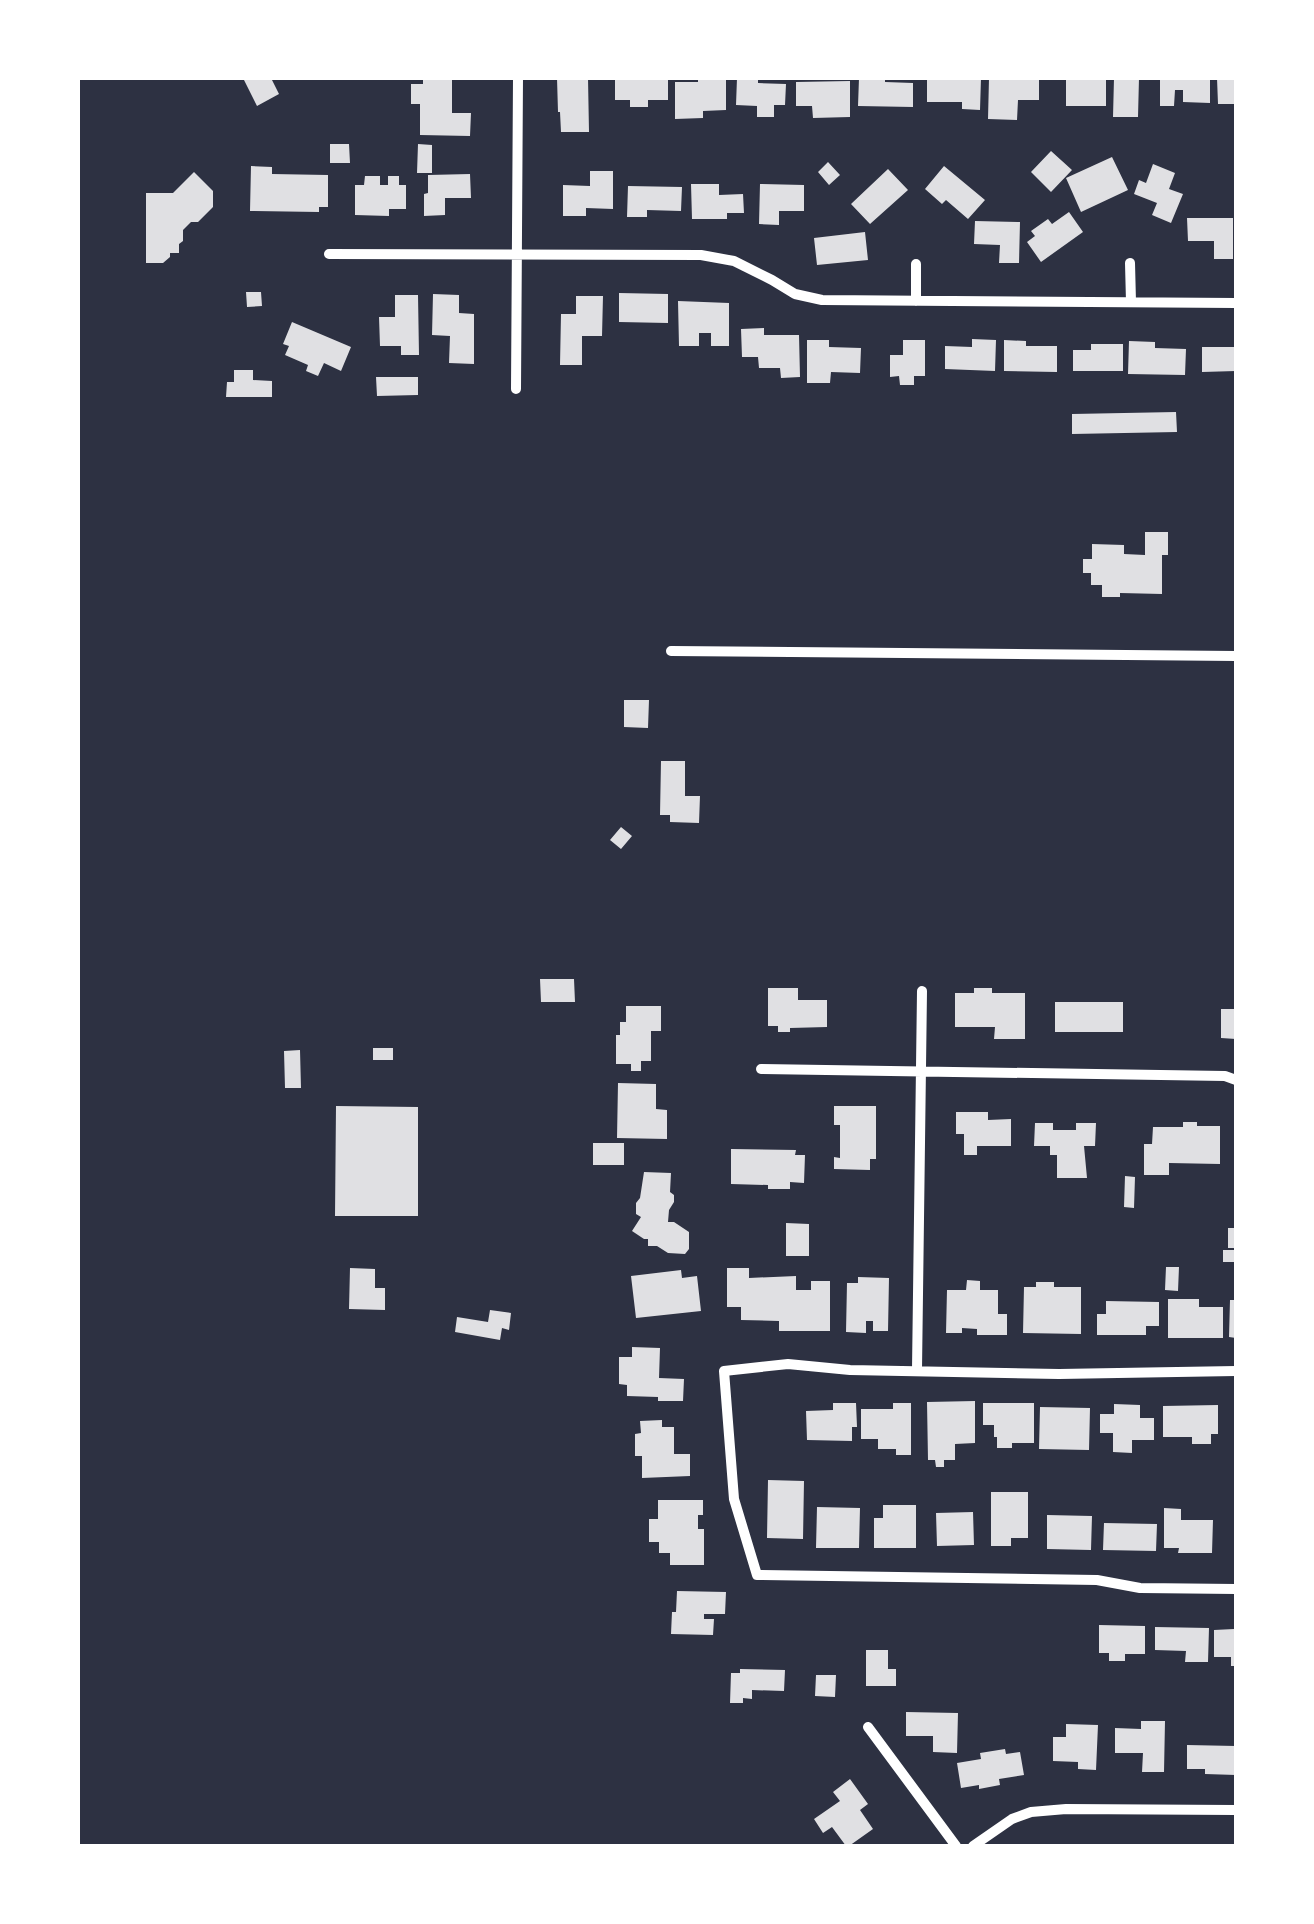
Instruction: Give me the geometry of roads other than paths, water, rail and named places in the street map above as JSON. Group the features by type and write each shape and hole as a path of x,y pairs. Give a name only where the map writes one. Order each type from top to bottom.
{"street":[{"path":"516,389 518,78"},
{"path":"329,254 701,255 734,261 795,294 822,300 1236,303"},
{"path":"1130,263 1130,302"},
{"path":"916,264 916,301"},
{"path":"671,652 1236,656"},
{"path":"917,1370 922,991"},
{"path":"761,1070 1225,1076 1236,1080"},
{"path":"1236,1371 1059,1374 850,1370 788,1364 724,1371 734,1499 756,1576 1097,1580 1140,1588 1236,1589"},
{"path":"868,1727 956,1846"},
{"path":"973,1846 1012,1819 1032,1812 1236,1810"}]}
